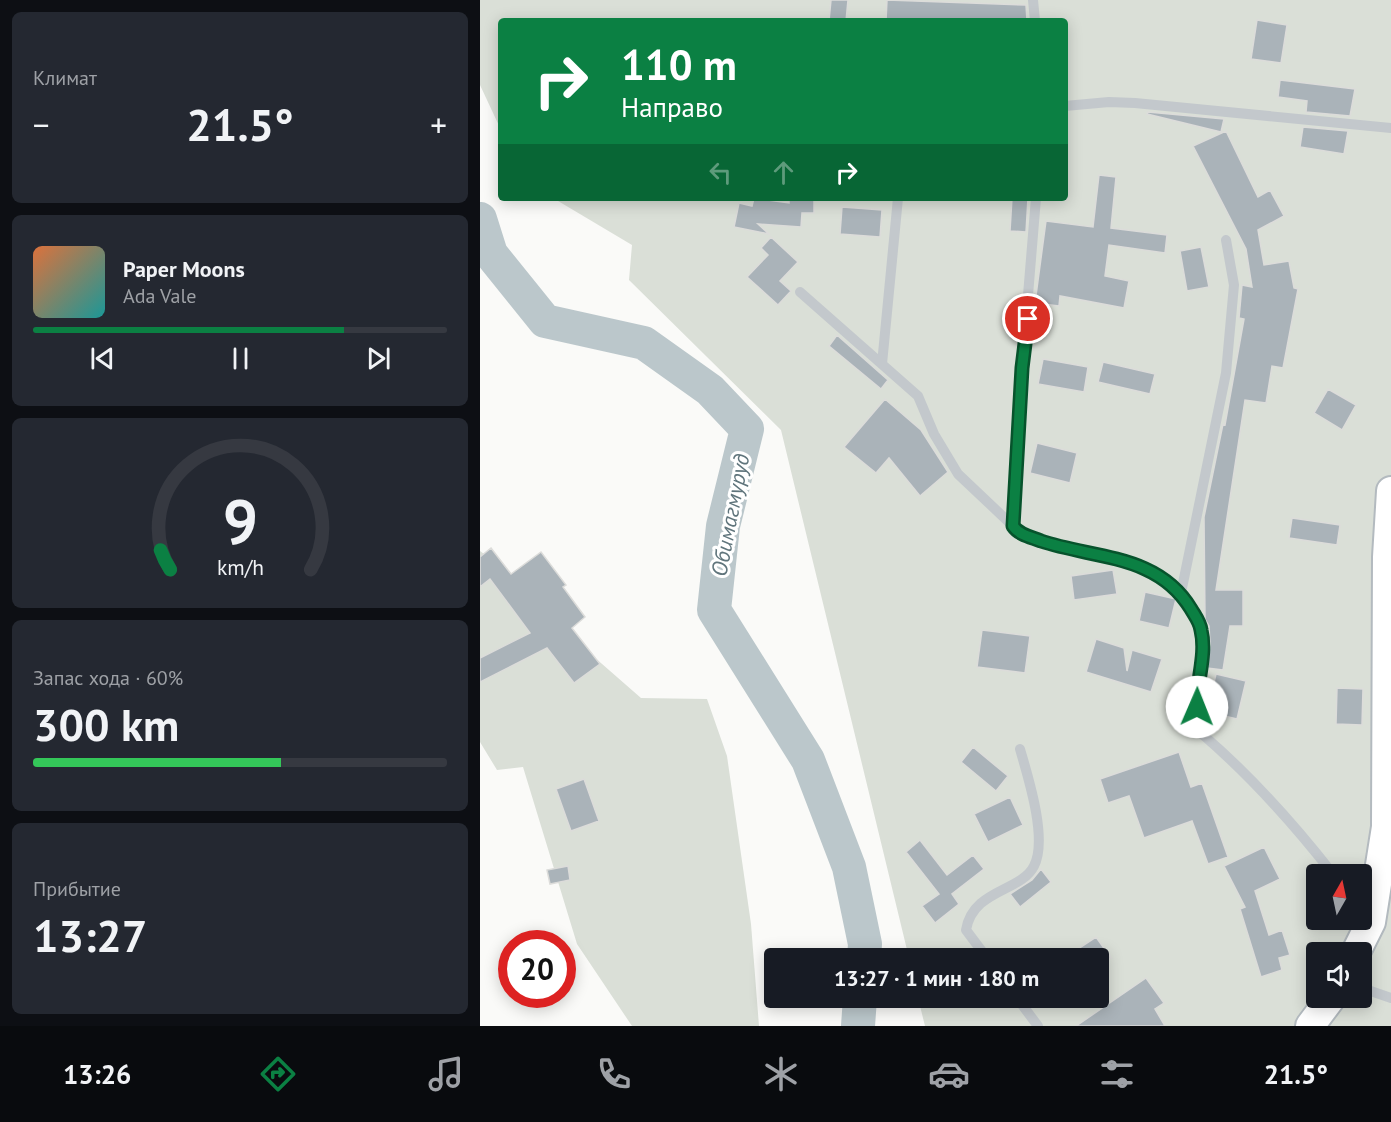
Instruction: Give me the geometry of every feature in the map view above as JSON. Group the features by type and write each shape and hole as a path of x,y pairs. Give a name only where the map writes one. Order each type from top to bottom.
{"street":[{"path":"1372,890 1386,827 1388,556 1391,490"},
{"path":"1310,1026 1324,1008"}],"lane":[{"path":"1033,0 1035,18"},
{"path":"1068,106 1109,102 1157,104 1391,128"},
{"path":"882,364 898,201"},
{"path":"1013,526 1022,368 1036,201"},
{"path":"1181,593 1226,373 1234,285 1226,240"},
{"path":"800,292 918,396 934,434 958,474 1017,532 1054,545 1131,562 1154,573 1181,593 1201,627 1203,645 1196,689 1202,734 1242,768 1299,831 1325,864"},
{"path":"980,948 966,930 971,913 987,898 1034,866 1037,833 1034,808 1020,749"},
{"path":"1372,991 1391,998"},
{"path":"1024,1008 1038,1026"}],"shaded area":[{"path":"480,0 1391,0 1391,1026 925,1026 920,1008 1109,1008 1109,948 907,948 781,430 629,280 632,245 558,201 1068,201 1068,18 498,18 498,124 480,85"},
{"path":"480,551 529,586 554,622 641,698 707,699 727,756 751,924 759,1026 632,1026 577,944 576,930 573,930 523,767 497,770 480,742"}],"building":[{"path":"831,0 848,0 846,18 829,18"},
{"path":"887,0 1026,5 1027,18 886,18"},
{"path":"1257,20 1287,25 1281,63 1251,59"},
{"path":"1280,80 1355,89 1350,116 1306,112 1307,101 1278,97"},
{"path":"1148,112 1224,119 1221,132 1147,114"},
{"path":"1303,127 1348,131 1344,154 1300,147"},
{"path":"1226,131 1258,197 1270,190 1284,216 1258,230 1264,265 1289,261 1294,288 1298,289 1283,368 1272,366 1266,403 1245,400 1216,590 1243,590 1243,626 1230,626 1223,670 1207,668 1210,644 1209,626 1205,619 1204,517 1223,424 1225,425 1244,319 1239,318 1242,285 1252,287 1246,249 1193,146"},
{"path":"1099,175 1116,177 1111,228 1167,235 1165,253 1109,245 1105,276 1129,281 1124,308 1060,296 1059,306 1035,303 1046,221 1093,227"},
{"path":"753,201 789,203 789,201 814,201 814,213 802,213 801,227 758,224 769,234 734,227 739,203 752,206"},
{"path":"1012,201 1028,201 1026,232 1010,231"},
{"path":"842,207 882,210 880,237 840,234"},
{"path":"771,237 798,262 780,281 791,291 778,305 747,277 768,255 761,248"},
{"path":"1201,247 1209,287 1187,291 1180,251"},
{"path":"837,335 888,380 881,389 829,346"},
{"path":"1043,359 1088,367 1084,392 1038,384"},
{"path":"1103,362 1155,374 1150,394 1098,382"},
{"path":"1328,389 1356,405 1342,430 1314,413"},
{"path":"885,399 921,430 948,472 920,496 889,458 876,473 844,447"},
{"path":"1037,443 1077,453 1070,483 1030,473"},
{"path":"1292,518 1340,525 1337,545 1289,538"},
{"path":"491,548 511,574 541,552 566,585 563,587 585,617 572,628 600,664 574,683 547,648 480,682 480,658 530,633 490,579 480,587 480,557"},
{"path":"1113,570 1117,594 1074,600 1071,576"},
{"path":"1145,592 1176,599 1169,628 1139,621"},
{"path":"982,630 1030,636 1025,673 977,667"},
{"path":"1096,639 1124,648 1127,671 1132,650 1162,659 1151,692 1086,672"},
{"path":"1216,674 1246,681 1237,719 1207,712"},
{"path":"1337,688 1363,689 1362,725 1336,724"},
{"path":"973,747 1008,776 996,791 961,762"},
{"path":"1179,752 1191,787 1202,783 1228,857 1208,864 1192,821 1144,838 1129,796 1108,803 1100,779"},
{"path":"584,779 599,821 571,831 556,789"},
{"path":"1010,797 1023,825 988,842 974,814"},
{"path":"920,840 947,875 973,855 984,869 952,894 959,904 935,923 922,906 939,894 906,852"},
{"path":"1264,847 1280,879 1255,891 1269,935 1282,930 1290,955 1279,958 1282,970 1261,977 1240,909 1245,907 1224,866"},
{"path":"568,866 570,880 550,884 547,870"},
{"path":"1041,869 1051,882 1020,907 1010,894 1032,880"},
{"path":"1096,937 1104,948 1079,948"},
{"path":"1146,978 1164,1003 1155,1009 1165,1026 1076,1026 1102,1008 1109,1008 1109,1003"}],"waterway":[{"name":"Обимагмуруд","path":"480,219 491,254 545,321 644,343 710,390 747,429 723,526 714,610 808,760 849,867 865,948"},
{"name":"Обимагмуруд","path":"858,1026 859,1008"}],"route":[{"path":"1028,319 1022,368 1013,526 1017,532 1054,545 1131,562 1154,573 1181,593 1201,627 1203,645 1196,689 1197,707"}]}
